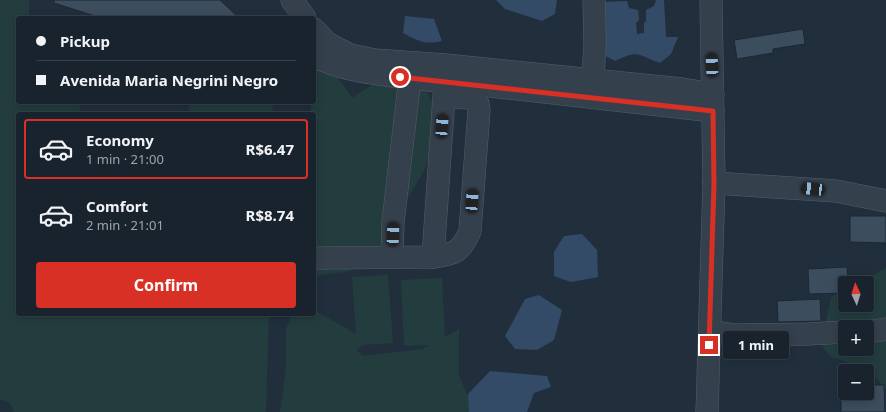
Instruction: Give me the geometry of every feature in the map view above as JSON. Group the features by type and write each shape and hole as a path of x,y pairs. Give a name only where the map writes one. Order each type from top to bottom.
{"street":[{"path":"292,0 303,16"},
{"path":"593,88 595,44 594,0"},
{"path":"708,412 714,184 710,0"},
{"path":"317,44 331,64 373,74 472,84 593,88 713,102"},
{"path":"317,44 445,82 476,100 478,104 479,117 470,231 465,244 459,250 450,255 433,257 320,258"},
{"path":"392,257 393,222 410,78"},
{"path":"433,257 445,82"},
{"path":"714,184 830,191 886,201"},
{"path":"874,331 886,329"},
{"path":"710,331 735,334 838,332"}],"green space":[{"path":"0,0 29,0 29,16 16,16 16,104 80,104 80,110 78,112 16,112 16,316 269,316 266,412 14,412 9,402 0,400"},
{"path":"316,69 337,76 352,98 375,83 424,87 435,107 436,135 424,171 374,255 362,266 350,271 316,276 316,112 311,112 311,104 316,104"},
{"path":"188,104 272,104 273,112 190,112"},
{"path":"886,268 886,390 874,377 874,364 851,364 830,356 821,344 831,298 838,292 838,312 874,312 874,276 872,276"},
{"path":"388,275 393,343 362,345 357,351 363,356 423,349 429,345 404,346 401,280 442,278 445,337 459,329 459,376 475,412 280,412 286,369 286,328 292,316 316,316 316,311 356,334 352,277"}],"water":[{"path":"496,0 557,0 555,14 542,21 505,9"},
{"path":"656,0 664,0 666,37 678,37 671,54 660,63 638,54 629,55 615,61 604,55 604,2 627,1 629,8 638,10 639,20 636,23 637,34 644,33 646,10 654,6"},
{"path":"405,16 434,19 442,41 431,43 422,42 403,33"},
{"path":"582,234 597,250 598,277 571,282 554,276 554,252 564,236"},
{"path":"539,295 562,310 554,340 537,350 515,349 505,336 525,299"},
{"path":"490,371 547,376 551,387 534,393 527,412 469,412 468,394"}],"building":[{"path":"54,0 220,0 237,16 95,16 54,3"},
{"path":"803,29 805,44 773,49 773,53 737,59 734,40"},
{"path":"850,216 886,216 886,243 850,242"},
{"path":"847,267 848,276 838,276 838,293 809,294 808,269"},
{"path":"820,299 821,321 778,322 777,301"},
{"path":"874,385 884,385 885,412 841,412 841,400 874,400"}],"route":[{"path":"400,77 713,111 714,184 709,345"}]}
